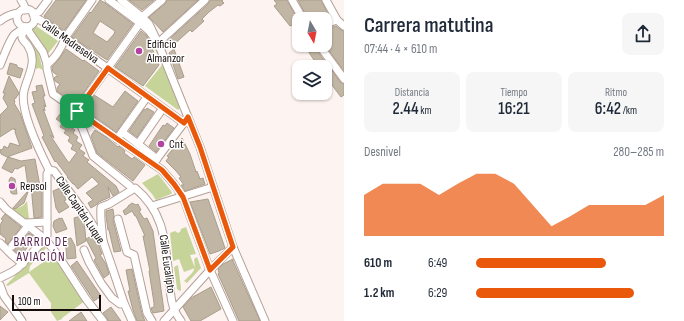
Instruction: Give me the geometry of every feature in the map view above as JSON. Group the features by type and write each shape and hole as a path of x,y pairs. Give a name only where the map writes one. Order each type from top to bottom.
{"street":[{"path":"21,0 24,5 17,22 26,27 43,52 53,94 117,139 155,162"},
{"path":"0,65 14,35 33,23 34,16 48,0"},
{"path":"47,64 51,61 65,38 92,0"},
{"path":"109,0 149,24 158,43 186,120 200,147 233,247 265,321"},
{"path":"120,0 141,20"},
{"path":"130,186 93,156 77,111 141,20 162,0"},
{"path":"158,43 205,0"},
{"path":"292,0 299,12"},
{"path":"326,0 337,20 344,26"},
{"path":"1,17 30,11 34,16"},
{"name":"Calle Madreselva","path":"34,16 163,108 186,120"},
{"path":"332,22 337,20"},
{"path":"0,278 23,264 47,236 47,174 49,170 26,117 22,102 23,91 32,66 33,58 28,46 22,38 26,27"},
{"path":"324,52 344,79"},
{"path":"117,139 147,97"},
{"path":"138,144 163,108"},
{"path":"155,162 186,120"},
{"path":"122,132 138,144 155,162 183,197 210,270 233,321"},
{"name":"Calle Capitán Luque","path":"49,170 54,171 85,213 102,242 132,321"},
{"path":"152,206 213,187"},
{"name":"Calle Eucalipto","path":"102,242 100,218 101,207 109,204 135,188 152,206 163,233 170,292 174,309 181,321"},
{"path":"0,202 3,209 27,224 45,239 103,321"},
{"path":"118,219 127,252 134,255 147,313 152,321"},
{"path":"27,224 47,222"},
{"path":"12,246 27,224"},
{"path":"0,243 23,264"},
{"path":"164,321 233,247"},
{"path":"84,250 88,262 112,298 120,304 124,303"},
{"path":"0,285 4,296 22,321"}],"green space":[{"path":"36,26 58,41 47,55 46,50 32,31"},
{"path":"148,34 181,107 178,110 145,86 162,65"},
{"path":"33,46 38,51 43,70 39,68 36,69"},
{"path":"158,174 172,193 156,200 142,183"},
{"path":"27,201 29,219 27,220 11,209 15,206 17,208 24,205"},
{"path":"186,227 196,254 190,255 195,268 184,272 179,259 173,261 170,233 175,231 178,233 181,229"},
{"path":"44,242 47,247 30,266 29,272 55,254 86,300 62,319 57,321 51,312 51,303 29,273 8,286 6,285 18,271 21,271 24,265"},
{"path":"197,257 201,268 187,283 184,281 192,274 195,267 194,259"},
{"path":"178,265 181,288 180,291 177,289 174,267"}],"building":[{"path":"56,0 86,0 64,31 44,16"},
{"path":"100,0 133,24 107,60 72,37 90,12 91,13","holes":["100,21 115,31 107,42 93,33"]},
{"path":"129,0 154,0 142,10"},
{"path":"167,0 198,0 163,32 149,17 165,4"},
{"path":"210,0 223,0 222,1 224,3 220,6 218,5 209,12 202,19 204,21 192,32 190,30 170,48 165,43 208,4"},
{"path":"274,0 287,0 294,12 292,12 292,25 290,26 274,6 277,4"},
{"path":"298,0 321,0 327,12 304,12"},
{"path":"336,26 344,31 344,71 330,52 332,52 332,27"},
{"name":"Edificio Almanzor","path":"141,31 147,36 159,65 143,86 115,67"},
{"path":"66,49 99,71 76,104 57,91 60,84 55,81 54,78 58,76 53,72 52,68"},
{"path":"174,49 184,77 178,79 169,53"},
{"path":"309,52 318,52 324,60 314,60"},
{"path":"10,63 23,69 20,78 7,74"},
{"path":"332,71 340,82 344,84 344,95 341,97 332,85"},
{"path":"9,76 19,93 14,99 14,103 20,113 32,148 7,157 1,154 0,150 3,149 4,146 8,148 10,143 20,146 15,132 16,129 14,130 14,128 0,137 0,115 8,107 3,98 5,93 3,93"},
{"path":"42,85 46,107 44,105 45,111 43,109 54,138 50,135 66,159 69,163 77,152 71,149 73,145 68,141 70,137 64,133 66,130 60,127 62,123 56,119 61,113 67,117 65,119 71,123 69,126 75,130 73,133 78,137 76,141 82,145 79,149 85,153 83,156 89,160 87,162 116,186 119,192 113,196 108,187 110,197 91,208 88,203 93,200 86,193 99,184 92,177 78,189 67,177 56,161 55,162 42,137 44,136 32,104 35,103 32,92 37,91 36,86"},
{"path":"125,91 138,101 116,132 85,110 94,95 113,107"},
{"path":"147,108 154,112 137,137 129,131 144,109 146,110"},
{"path":"167,123 174,128 156,152 149,146 163,125 165,126"},
{"path":"95,130 118,147 119,146 125,151 124,153 132,159 134,157 145,165 133,181 97,153 91,136"},
{"path":"182,138 190,154 196,172 197,171 200,179 203,178 205,184 185,191 181,185 184,185 179,178 181,177 166,161 169,157 167,156"},
{"path":"8,157 21,161 35,159 42,192 42,217 34,218 31,185 28,186 25,165 17,169 15,168 12,173 2,168"},
{"path":"11,177 15,179 17,194 11,193 9,180"},
{"path":"60,188 66,200 64,201 69,207 59,213 56,208 53,191"},
{"path":"27,192 24,203 15,209 13,208"},
{"path":"208,199 225,248 210,254 190,202"},
{"path":"132,203 136,205 138,204 141,210 139,211 144,219 147,218 153,231 164,311 153,313 151,308 154,307 154,303 150,271 143,236 145,236 136,216 132,211 125,215 123,211"},
{"path":"113,209 113,220 121,251 114,252 106,216 106,211"},
{"path":"5,214 21,227 8,244 5,241 6,239 0,234 0,225 3,220 1,219"},
{"path":"81,216 84,220 86,241 77,246 74,218"},
{"path":"62,218 67,229 56,233 53,226 54,221"},
{"path":"29,233 35,237 21,256 14,250"},
{"path":"93,235 98,243 102,254 100,255 106,264 109,274 104,278 94,260 96,258 86,239"},
{"path":"71,238 75,246 76,258 67,259 65,239"},
{"path":"233,259 260,321 239,321 218,274 218,269 223,264"},
{"path":"77,261 101,296 94,301 71,266"},
{"path":"132,269 142,314 145,321 137,321 128,291 130,291 126,270"},
{"path":"211,287 221,309 200,321 191,321 183,307 191,298"},
{"path":"0,306 8,312 0,320"},
{"path":"111,307 121,321 108,321 103,313"},
{"path":"81,312 87,321 69,321"}],"place":[{"name":"Edificio Almanzor","path":"139,51"},
{"name":"Cnt","path":"161,144"},
{"name":"Repsol","path":"12,186"}],"district":[{"name":"BARRIO DE AVIACIÓN","path":"41,250"}],"route":[{"path":"108,68 184,123 188,117 200,147 233,247 210,270 183,197 174,184 162,170 77,111 108,68"}]}
